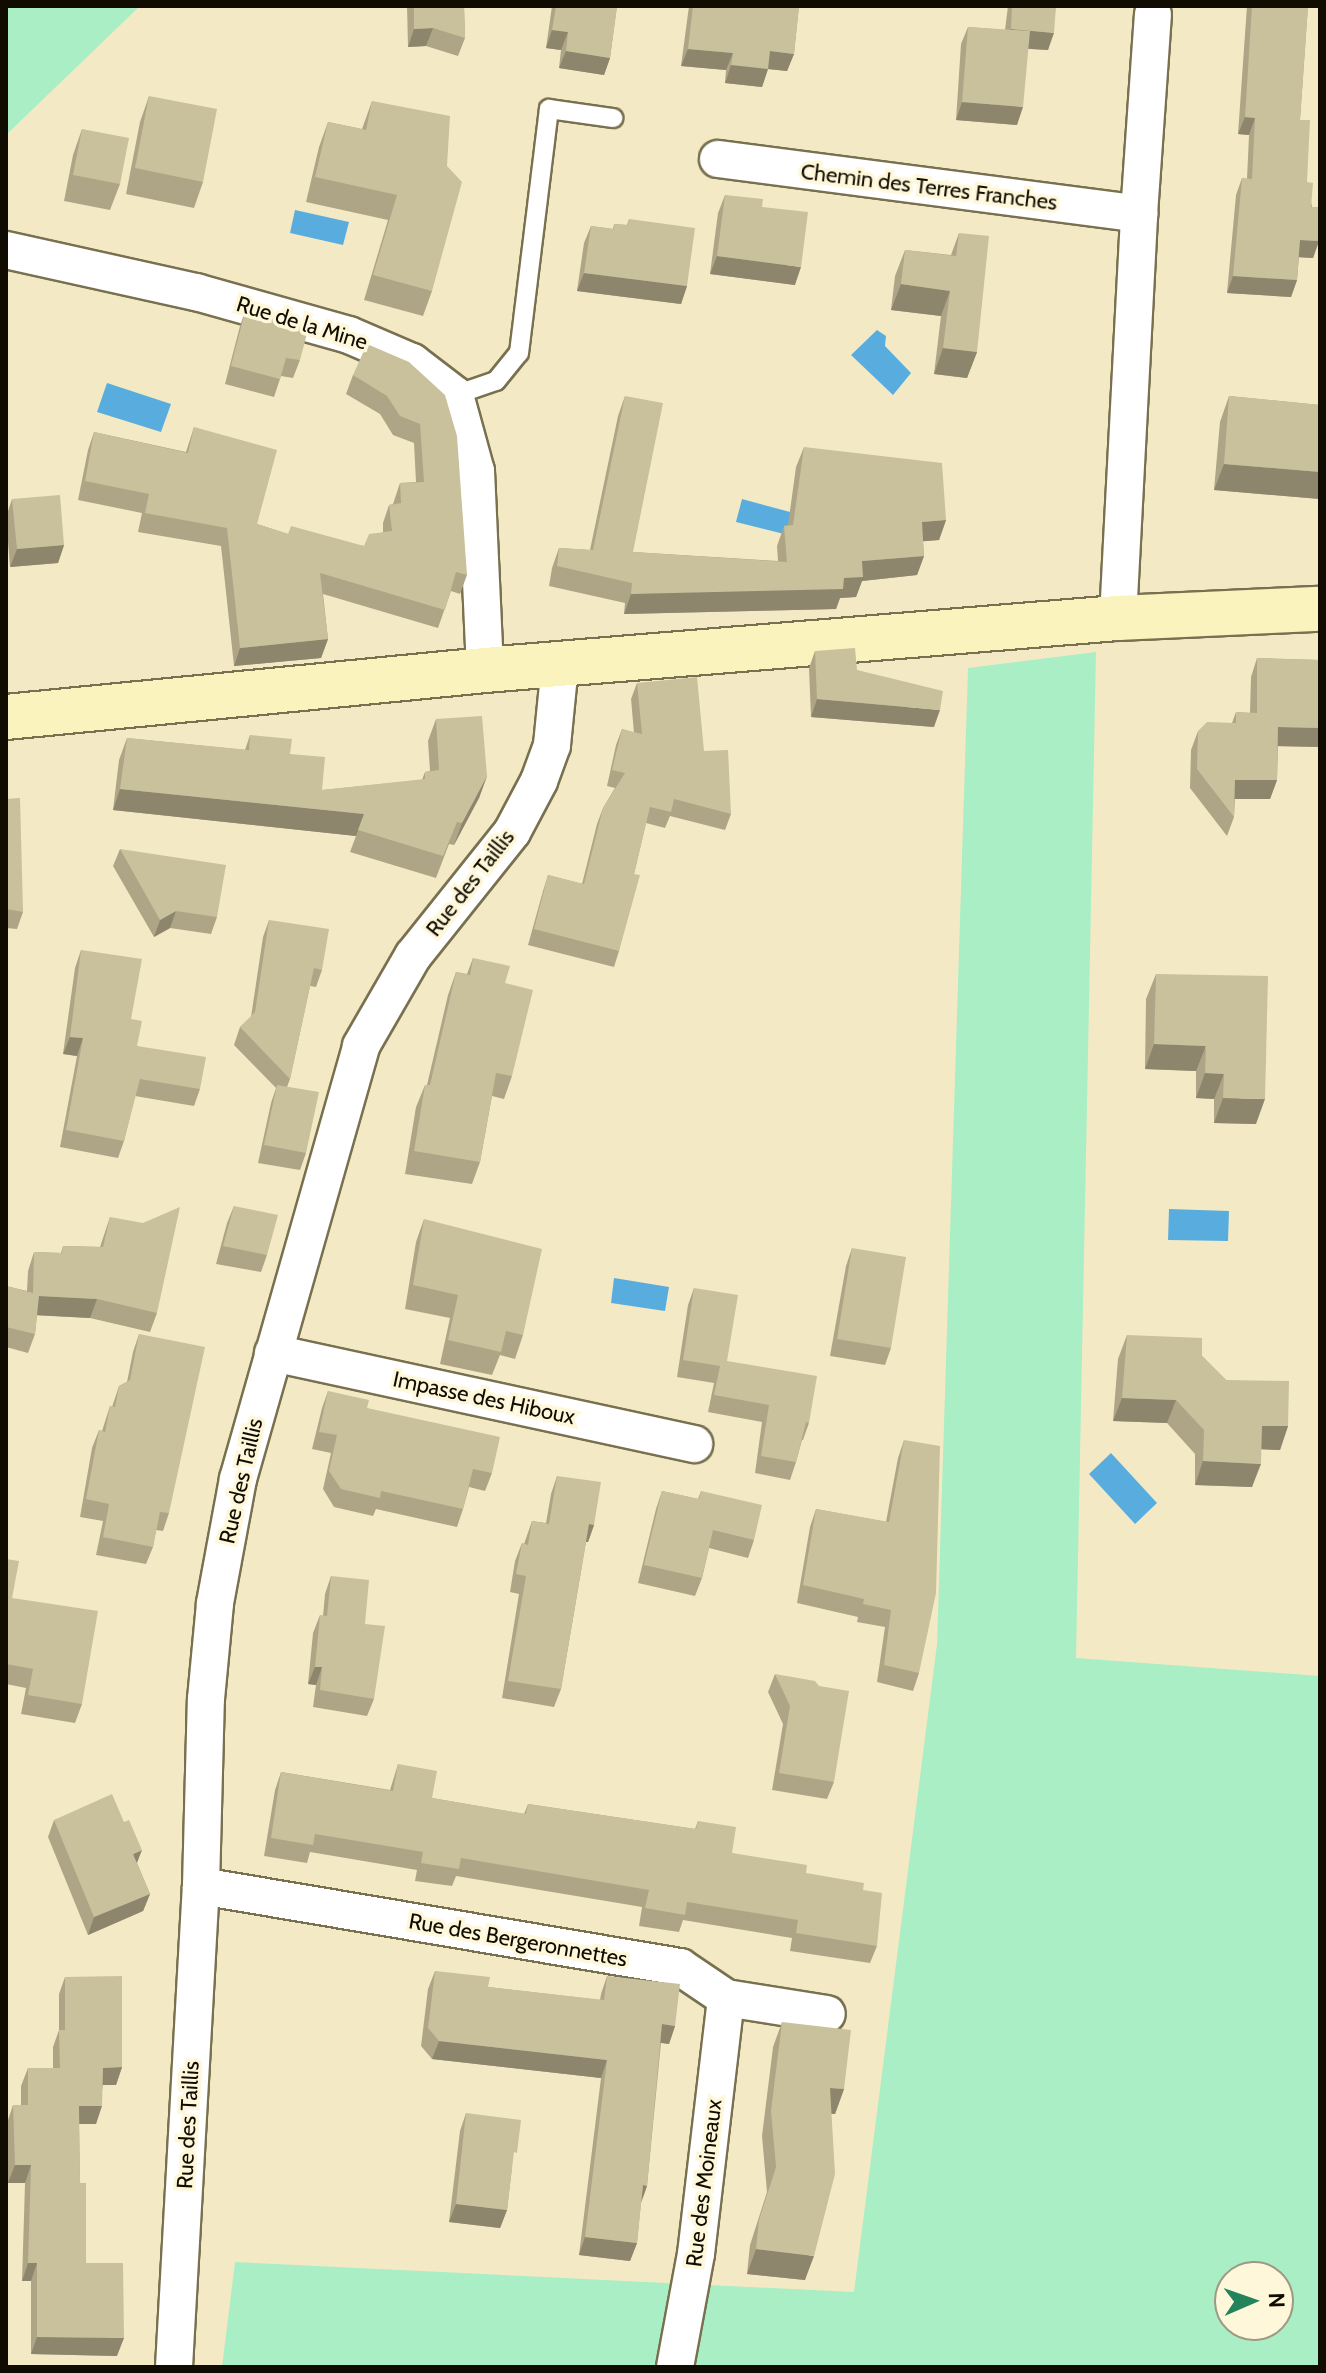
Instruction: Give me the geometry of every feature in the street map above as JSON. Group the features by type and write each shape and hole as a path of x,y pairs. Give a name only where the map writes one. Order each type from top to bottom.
{"main road":[{"path":"6,717 485,670 1118,618 1320,609"}],"street":[{"path":"1118,618 1139,214 1153,14"},
{"name":"Chemin des Terres Franches","path":"718,159 1139,214"},
{"name":"Rue de la Mine","path":"6,250 196,292 349,335 412,362 455,395"},
{"path":"455,395 476,471 485,670"},
{"name":"Rue des Taillis","path":"174,2367 201,1886 206,1699 215,1603 238,1479 361,1046 413,956 512,832 539,781 552,745 560,665"},
{"name":"Impasse des Hiboux","path":"273,1353 694,1444"},
{"name":"Rue des Bergeronnettes","path":"201,1886 680,1967 726,1998 827,2014"},
{"name":"Rue des Moineaux","path":"675,2367 696,2254 726,1998"}],"lane":[{"path":"455,395 496,381 519,353 549,109 613,118"}],"green space":[{"path":"6,6 140,6 6,135"},
{"path":"1096,652 1076,1658 1320,1676 1320,2367 222,2367 235,2262 854,2292 937,1644 968,668"}],"water":[{"path":"295,210 349,222 343,245 290,233"},
{"path":"877,330 886,336 885,346 911,373 893,395 851,355"},
{"path":"107,383 171,404 161,432 97,412"},
{"path":"742,499 790,512 796,521 784,534 736,522"},
{"path":"1169,1209 1229,1211 1228,1241 1168,1240"},
{"path":"614,1278 669,1287 665,1311 611,1303"},
{"path":"1111,1453 1157,1503 1135,1524 1089,1474"}],"building":[{"path":"414,6 464,6 465,38 433,28 414,29"},
{"path":"556,6 617,6 610,58 566,51 568,32 552,30"},
{"path":"693,6 799,6 794,54 770,51 768,69 731,65 733,53 688,49"},
{"path":"1012,6 1056,6 1054,33 1011,29"},
{"path":"1252,6 1308,6 1300,120 1310,120 1307,182 1313,183 1311,207 1320,207 1320,232 1319,241 1300,240 1297,280 1233,276 1242,178 1252,179 1255,118 1245,117"},
{"path":"968,27 1030,31 1023,107 962,102"},
{"path":"149,96 217,109 203,182 135,168"},
{"path":"372,101 450,116 447,166 462,182 432,291 373,275 397,195 315,177 328,122 366,130"},
{"path":"82,129 129,138 120,184 73,175"},
{"path":"725,195 763,199 762,207 808,212 801,267 717,256"},
{"path":"629,219 695,228 687,286 584,273 591,226 614,229 614,224 628,225"},
{"path":"959,233 989,236 977,352 943,348 950,291 901,284 905,250 956,256"},
{"path":"246,308 309,326 300,360 286,358 280,379 231,366"},
{"path":"367,344 409,362 445,395 457,436 467,575 456,572 445,610 320,573 328,639 240,648 227,528 145,513 149,494 85,481 94,432 188,453 194,427 277,450 257,524 288,534 291,526 364,546 369,534 392,531 389,505 401,503 400,483 424,482 420,424 400,416 387,396 353,375"},
{"path":"625,396 663,403 633,552 787,562 784,526 793,525 804,447 942,463 946,520 922,522 924,556 862,561 863,577 844,578 843,589 631,594 632,583 557,566 559,548 593,550"},
{"path":"1229,396 1320,405 1320,472 1224,464"},
{"path":"60,495 64,545 17,549 12,499"},
{"path":"855,648 857,670 943,691 940,710 817,699 815,651"},
{"path":"1257,658 1320,660 1320,728 1278,727 1277,780 1235,780 1234,817 1197,769 1198,731 1207,722 1236,723 1236,712 1257,713"},
{"path":"697,677 704,751 728,750 731,814 674,799 671,812 650,807 634,874 640,875 619,951 534,929 548,875 584,884 603,808 625,773 612,770 622,729 642,734 637,683"},
{"path":"482,716 487,776 462,823 457,822 443,856 358,830 364,814 120,789 127,738 249,750 250,735 292,739 290,754 325,757 322,790 425,779 425,772 439,770 436,719"},
{"path":"20,798 23,912 6,909 6,799"},
{"path":"120,849 226,865 217,917 176,911 160,920"},
{"path":"269,920 329,929 322,970 314,968 290,1079 240,1027 255,1012"},
{"path":"81,950 142,959 131,1019 142,1021 137,1046 206,1057 200,1089 140,1079 124,1141 66,1130 83,1038 70,1037"},
{"path":"473,958 510,966 505,983 533,990 512,1076 496,1073 480,1162 414,1151 425,1085 430,1085 456,972 470,975"},
{"path":"1156,974 1268,976 1265,1099 1223,1098 1224,1074 1205,1073 1206,1046 1154,1044"},
{"path":"277,1085 319,1092 306,1153 264,1145"},
{"path":"234,1206 278,1215 267,1255 223,1246"},
{"path":"180,1207 157,1313 97,1299 39,1296 35,1334 6,1327 6,1286 33,1293 34,1252 62,1253 63,1246 103,1247 110,1217 143,1223"},
{"path":"424,1219 542,1249 523,1335 506,1331 501,1352 448,1340 458,1295 413,1285"},
{"path":"852,1248 906,1257 891,1348 837,1339"},
{"path":"694,1288 738,1295 727,1361 817,1376 809,1423 806,1422 796,1462 761,1456 769,1405 714,1395 720,1366 683,1360"},
{"path":"139,1334 205,1347 169,1513 160,1512 153,1547 103,1537 109,1504 86,1499 99,1430 105,1432 110,1406 115,1407 119,1386 130,1380"},
{"path":"1127,1335 1202,1338 1202,1356 1226,1380 1289,1381 1288,1426 1262,1426 1261,1464 1203,1461 1204,1430 1176,1400 1122,1398"},
{"path":"328,1391 369,1400 367,1408 500,1437 492,1473 473,1469 463,1509 381,1491 380,1498 341,1489 329,1471 337,1435 319,1432"},
{"path":"904,1440 940,1446 936,1593 919,1673 884,1665 891,1610 863,1604 864,1599 803,1585 816,1509 889,1522"},
{"path":"557,1476 601,1482 594,1525 589,1524 561,1689 508,1681 526,1576 516,1574 522,1543 528,1545 532,1521 549,1524"},
{"path":"662,1491 699,1499 701,1491 762,1505 754,1540 713,1530 702,1578 644,1565"},
{"path":"6,1559 19,1561 12,1598 98,1611 82,1704 28,1695 33,1669 6,1664"},
{"path":"331,1576 369,1580 365,1624 385,1626 374,1699 320,1690 322,1667 315,1667 320,1615 327,1616"},
{"path":"775,1674 849,1691 834,1782 779,1773 790,1706"},
{"path":"398,1764 437,1771 432,1798 526,1814 528,1804 696,1829 698,1821 736,1827 732,1853 807,1865 806,1873 864,1883 863,1890 882,1893 877,1946 796,1933 798,1920 687,1902 685,1915 645,1908 649,1890 461,1858 459,1869 421,1863 423,1852 315,1834 313,1845 271,1838 281,1772 393,1791"},
{"path":"112,1794 124,1822 129,1820 142,1850 133,1854 150,1894 94,1917 54,1820"},
{"path":"435,1971 490,1977 488,1987 604,2000 607,1976 680,1984 675,2026 662,2024 647,2186 643,2185 637,2243 585,2237 607,2060 439,2041 428,2028"},
{"path":"122,1976 122,2067 103,2068 102,2106 79,2106 80,2183 86,2183 86,2263 123,2263 124,2338 37,2337 37,2263 28,2263 31,2165 15,2165 13,2105 28,2105 28,2068 60,2068 59,2030 65,2030 65,1977"},
{"path":"782,2022 851,2030 844,2089 830,2088 835,2174 814,2256 756,2249 759,2220 776,2167 771,2111"},
{"path":"466,2113 521,2120 507,2210 456,2204"}]}
